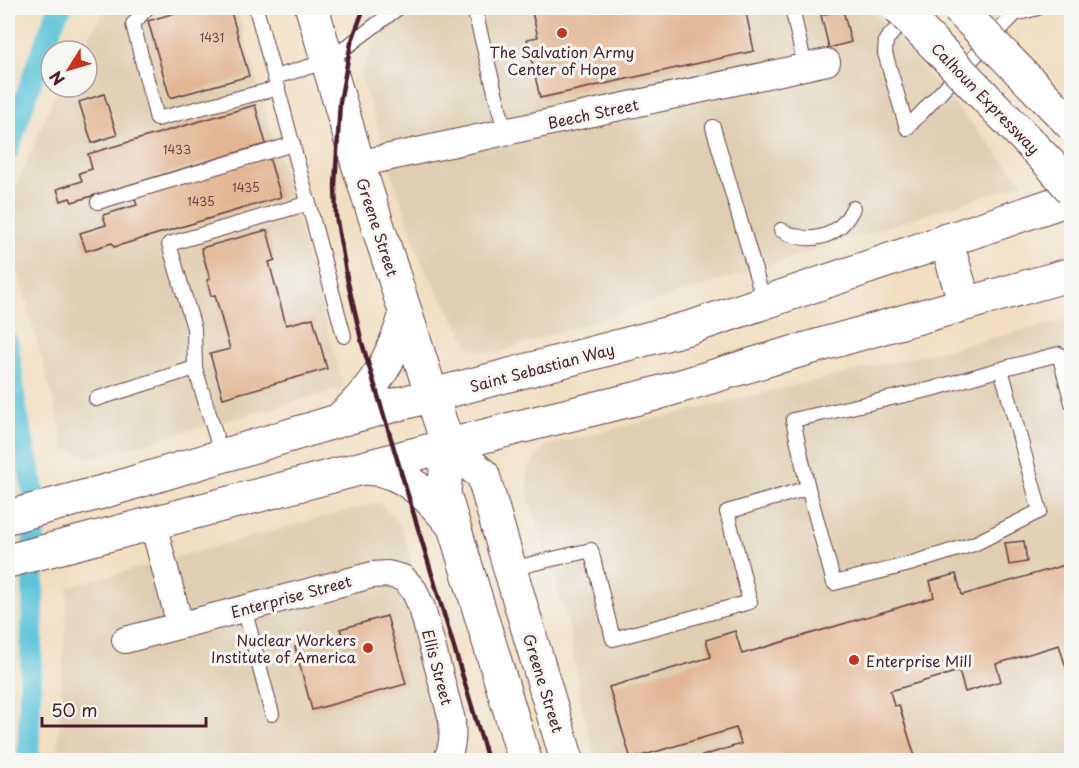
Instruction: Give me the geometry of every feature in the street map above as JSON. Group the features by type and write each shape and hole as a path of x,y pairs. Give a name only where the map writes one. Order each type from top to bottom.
{"main road":[{"name":"Greene Street","path":"312,8 358,164 448,446 444,494 525,760"},
{"name":"Calhoun Expressway","path":"899,8 1051,165 1065,197"},
{"path":"958,8 1071,125"},
{"name":"Saint Sebastian Way","path":"8,517 106,491 357,415 692,327 1065,197"},
{"path":"946,240 965,304"},
{"path":"8,561 651,395 1071,274"},
{"path":"337,422 354,407 385,367 406,314"},
{"name":"Greene Street","path":"448,446 483,475 567,760"},
{"path":"366,468 386,471 422,490 440,509 458,537"}],"street":[{"name":"Beech Street","path":"358,164 816,64"},
{"path":"153,524 180,625"},
{"name":"Enterprise Street","path":"125,640 372,575 388,574 403,578"},
{"name":"Ellis Street","path":"403,578 414,590 422,608 452,720 451,752 446,760"}],"lane":[{"path":"147,8 133,24 157,119 276,82 328,61 398,8"},
{"path":"256,8 344,336"},
{"path":"474,8 505,132"},
{"path":"792,8 816,64"},
{"path":"917,8 886,40 885,53 907,128 1012,11 1038,8"},
{"path":"713,127 764,302"},
{"path":"98,202 293,144"},
{"path":"222,456 195,368 194,328 169,244 309,203"},
{"path":"781,230 791,236 801,238 826,235 839,228 853,208"},
{"path":"1001,369 1040,511 974,544 906,565 834,583 808,488 793,420 932,389 1001,369 1059,354 1071,403"},
{"path":"96,399 195,368"},
{"path":"510,569 591,550 613,639 680,622 750,602 727,512 808,488"},
{"path":"244,608 272,714"}],"shaded area":[{"path":"106,8 236,8 344,388 90,458 66,448 11,245 12,198 53,99 99,99 99,39 88,39"},
{"path":"387,8 869,8 1024,183 497,354 471,348 421,262 361,76"},
{"path":"1071,319 1071,760 596,760 580,698 569,627 529,497 527,474 534,459 547,445"},
{"path":"379,502 402,527 467,760 57,760 68,587"}],"building":[{"path":"177,8 230,8 249,76 170,98 148,21 178,12"},
{"path":"531,8 745,8 754,51 540,98 527,39 538,37"},
{"path":"843,10 851,42 829,48 821,15"},
{"path":"104,94 117,135 92,143 79,102 99,99 99,96"},
{"path":"255,105 266,144 72,202 70,198 61,201 57,189 82,181 79,173 92,169 88,154"},
{"path":"269,157 281,197 114,247 112,243 86,251 80,233 106,225 103,215 137,205 134,197"},
{"path":"267,230 275,260 269,262 286,325 313,318 327,369 223,398 210,354 230,349 215,295 211,296 207,280 210,279 201,248"},
{"path":"1024,541 1027,562 1009,565 1005,543"},
{"name":"Enterprise Mill","path":"1072,563 1072,673 1068,674 1059,645 996,664 1001,681 965,692 959,671 890,691 894,706 899,705 916,760 689,760 741,744 736,728 631,759 609,687 711,657 706,640 735,631 742,654 934,597 930,581 956,574 962,595"},
{"path":"387,616 406,684 312,710 295,647 342,634 340,629"}],"waterway":[{"path":"8,150 35,70 58,10 61,8"},
{"path":"8,343 16,409 34,493 28,760"}],"railway":[{"path":"364,8 351,43 340,102 335,185 336,216 362,343 488,760"}],"place":[{"name":"The Salvation Army Center of Hope","path":"562,33"},
{"name":"Nuclear Workers Institute of America","path":"368,648"},
{"name":"Enterprise Mill","path":"854,660"}]}
